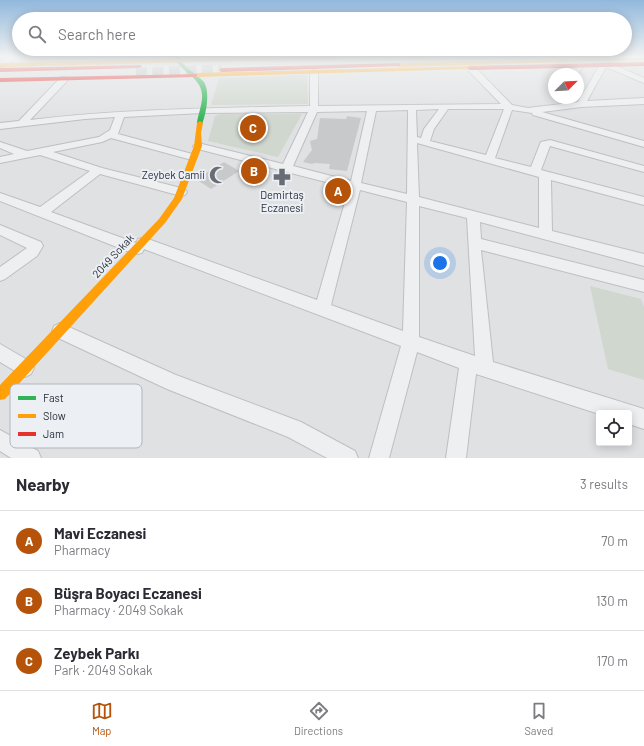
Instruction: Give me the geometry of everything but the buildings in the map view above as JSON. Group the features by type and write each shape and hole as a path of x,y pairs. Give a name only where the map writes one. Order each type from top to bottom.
{"main road":[{"path":"0,80 69,78"},
{"path":"189,78 194,92 196,106 202,111"},
{"path":"195,78 202,83 209,78"},
{"name":"2049 Sokak","path":"0,394 140,246 162,221 178,198 195,152 205,95 202,83"}],"street":[{"path":"287,168 314,109 314,78"},
{"path":"481,78 509,107"},
{"path":"584,99 597,78"},
{"path":"22,123 64,79"},
{"path":"584,104 644,101"},
{"path":"547,110 552,104"},
{"path":"528,111 547,110 581,104"},
{"path":"419,141 445,107"},
{"path":"489,160 509,107"},
{"path":"0,126 85,116 120,116 202,111 509,107 644,144"},
{"path":"322,308 355,186 372,108"},
{"path":"379,458 411,341 413,200 419,141 412,108"},
{"path":"112,135 120,116"},
{"path":"3,160 24,154 102,139 112,135 195,152 287,168 644,260"},
{"path":"419,141 644,201"},
{"path":"546,235 540,173 544,144 550,143 644,169"},
{"path":"0,145 24,154"},
{"path":"39,151 98,170 181,192"},
{"path":"42,212 98,170"},
{"path":"0,197 322,308 477,366 616,410"},
{"path":"456,458 477,366 473,216"},
{"path":"0,230 36,246 32,252 0,274"},
{"path":"474,243 644,286"},
{"path":"60,331 173,383 294,429 348,458"},
{"path":"0,352 25,368"},
{"path":"632,415 644,419"},
{"path":"0,440 10,446"},
{"path":"14,448 31,458"}],"shaded area":[{"path":"219,78 307,78 308,104 211,105"},
{"path":"220,114 302,114 278,157 208,141 215,116"},
{"path":"590,286 641,299 644,307 644,380 608,369"}],"traffic: fast":[{"path":"196,78 202,83 205,95 200,123"}],"traffic: slow":[{"path":"0,394 162,221 178,199 198,146 200,123"}],"traffic: jam":[{"path":"0,80 63,78"}],"place":[{"name":"Zeybek Parkı","path":"253,128"},
{"name":"Büşra Boyacı Eczanesi","path":"254,171"},
{"name":"Zeybek Camii","path":"218,175"},
{"name":"Demirtaş Eczanesi","path":"282,177"},
{"name":"Mavi Eczanesi","path":"338,191"}]}
